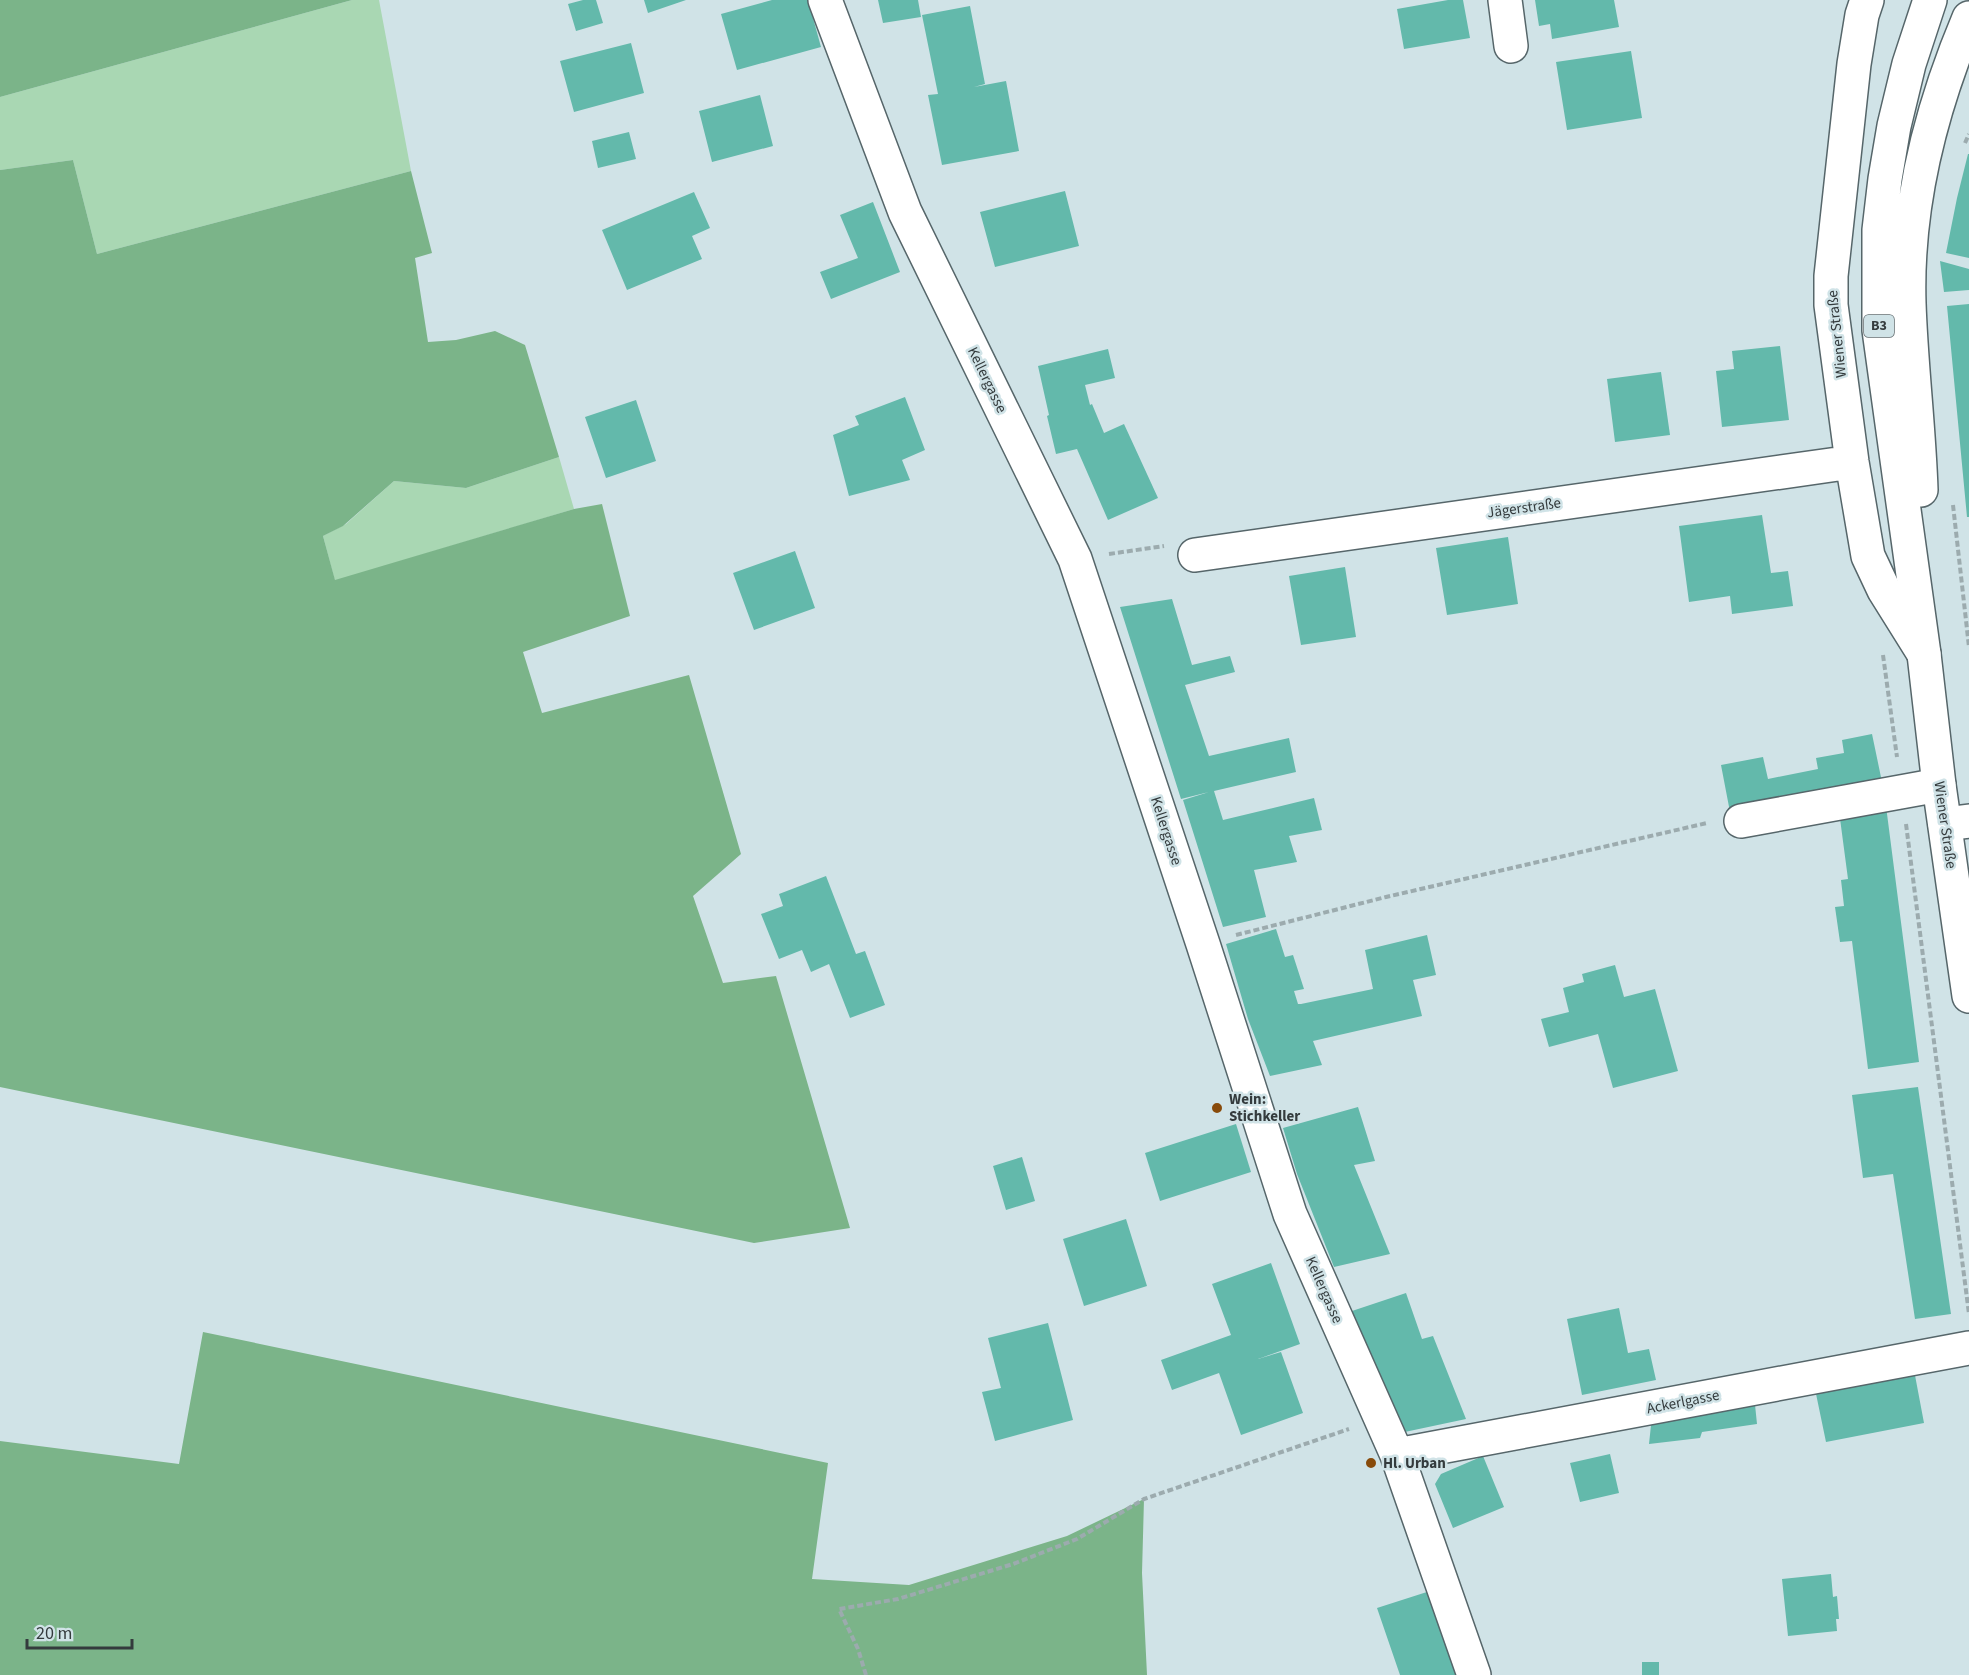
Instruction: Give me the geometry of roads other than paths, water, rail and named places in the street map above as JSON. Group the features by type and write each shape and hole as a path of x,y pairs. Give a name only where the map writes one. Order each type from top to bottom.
{"street":[{"name":"Kellergasse","path":"825,0 905,212 1075,559 1290,1214 1397,1455 1474,1675"},
{"path":"1505,0 1511,46"},
{"name":"Wiener Straße","path":"1867,0 1862,15 1854,64 1831,276 1832,305 1852,462 1868,556 1884,590 1924,654"},
{"name":"Wiener Straße","path":"1930,0 1909,64 1894,126 1879,230 1879,330 1940,785 1957,823 1969,996"},
{"name":"Wiener Straße","path":"1924,654 1920,479 1909,301 1913,216 1922,163 1935,110 1951,60 1969,18"},
{"name":"Jägerstraße","path":"1195,555 1852,462"},
{"path":"1741,821 1940,785"},
{"name":"Ackerlgasse","path":"1397,1455 1969,1348"}],"place":[{"name":"Wein: Stichkeller","path":"1217,1108"},
{"name":"Hl. Urban","path":"1371,1463"}]}
